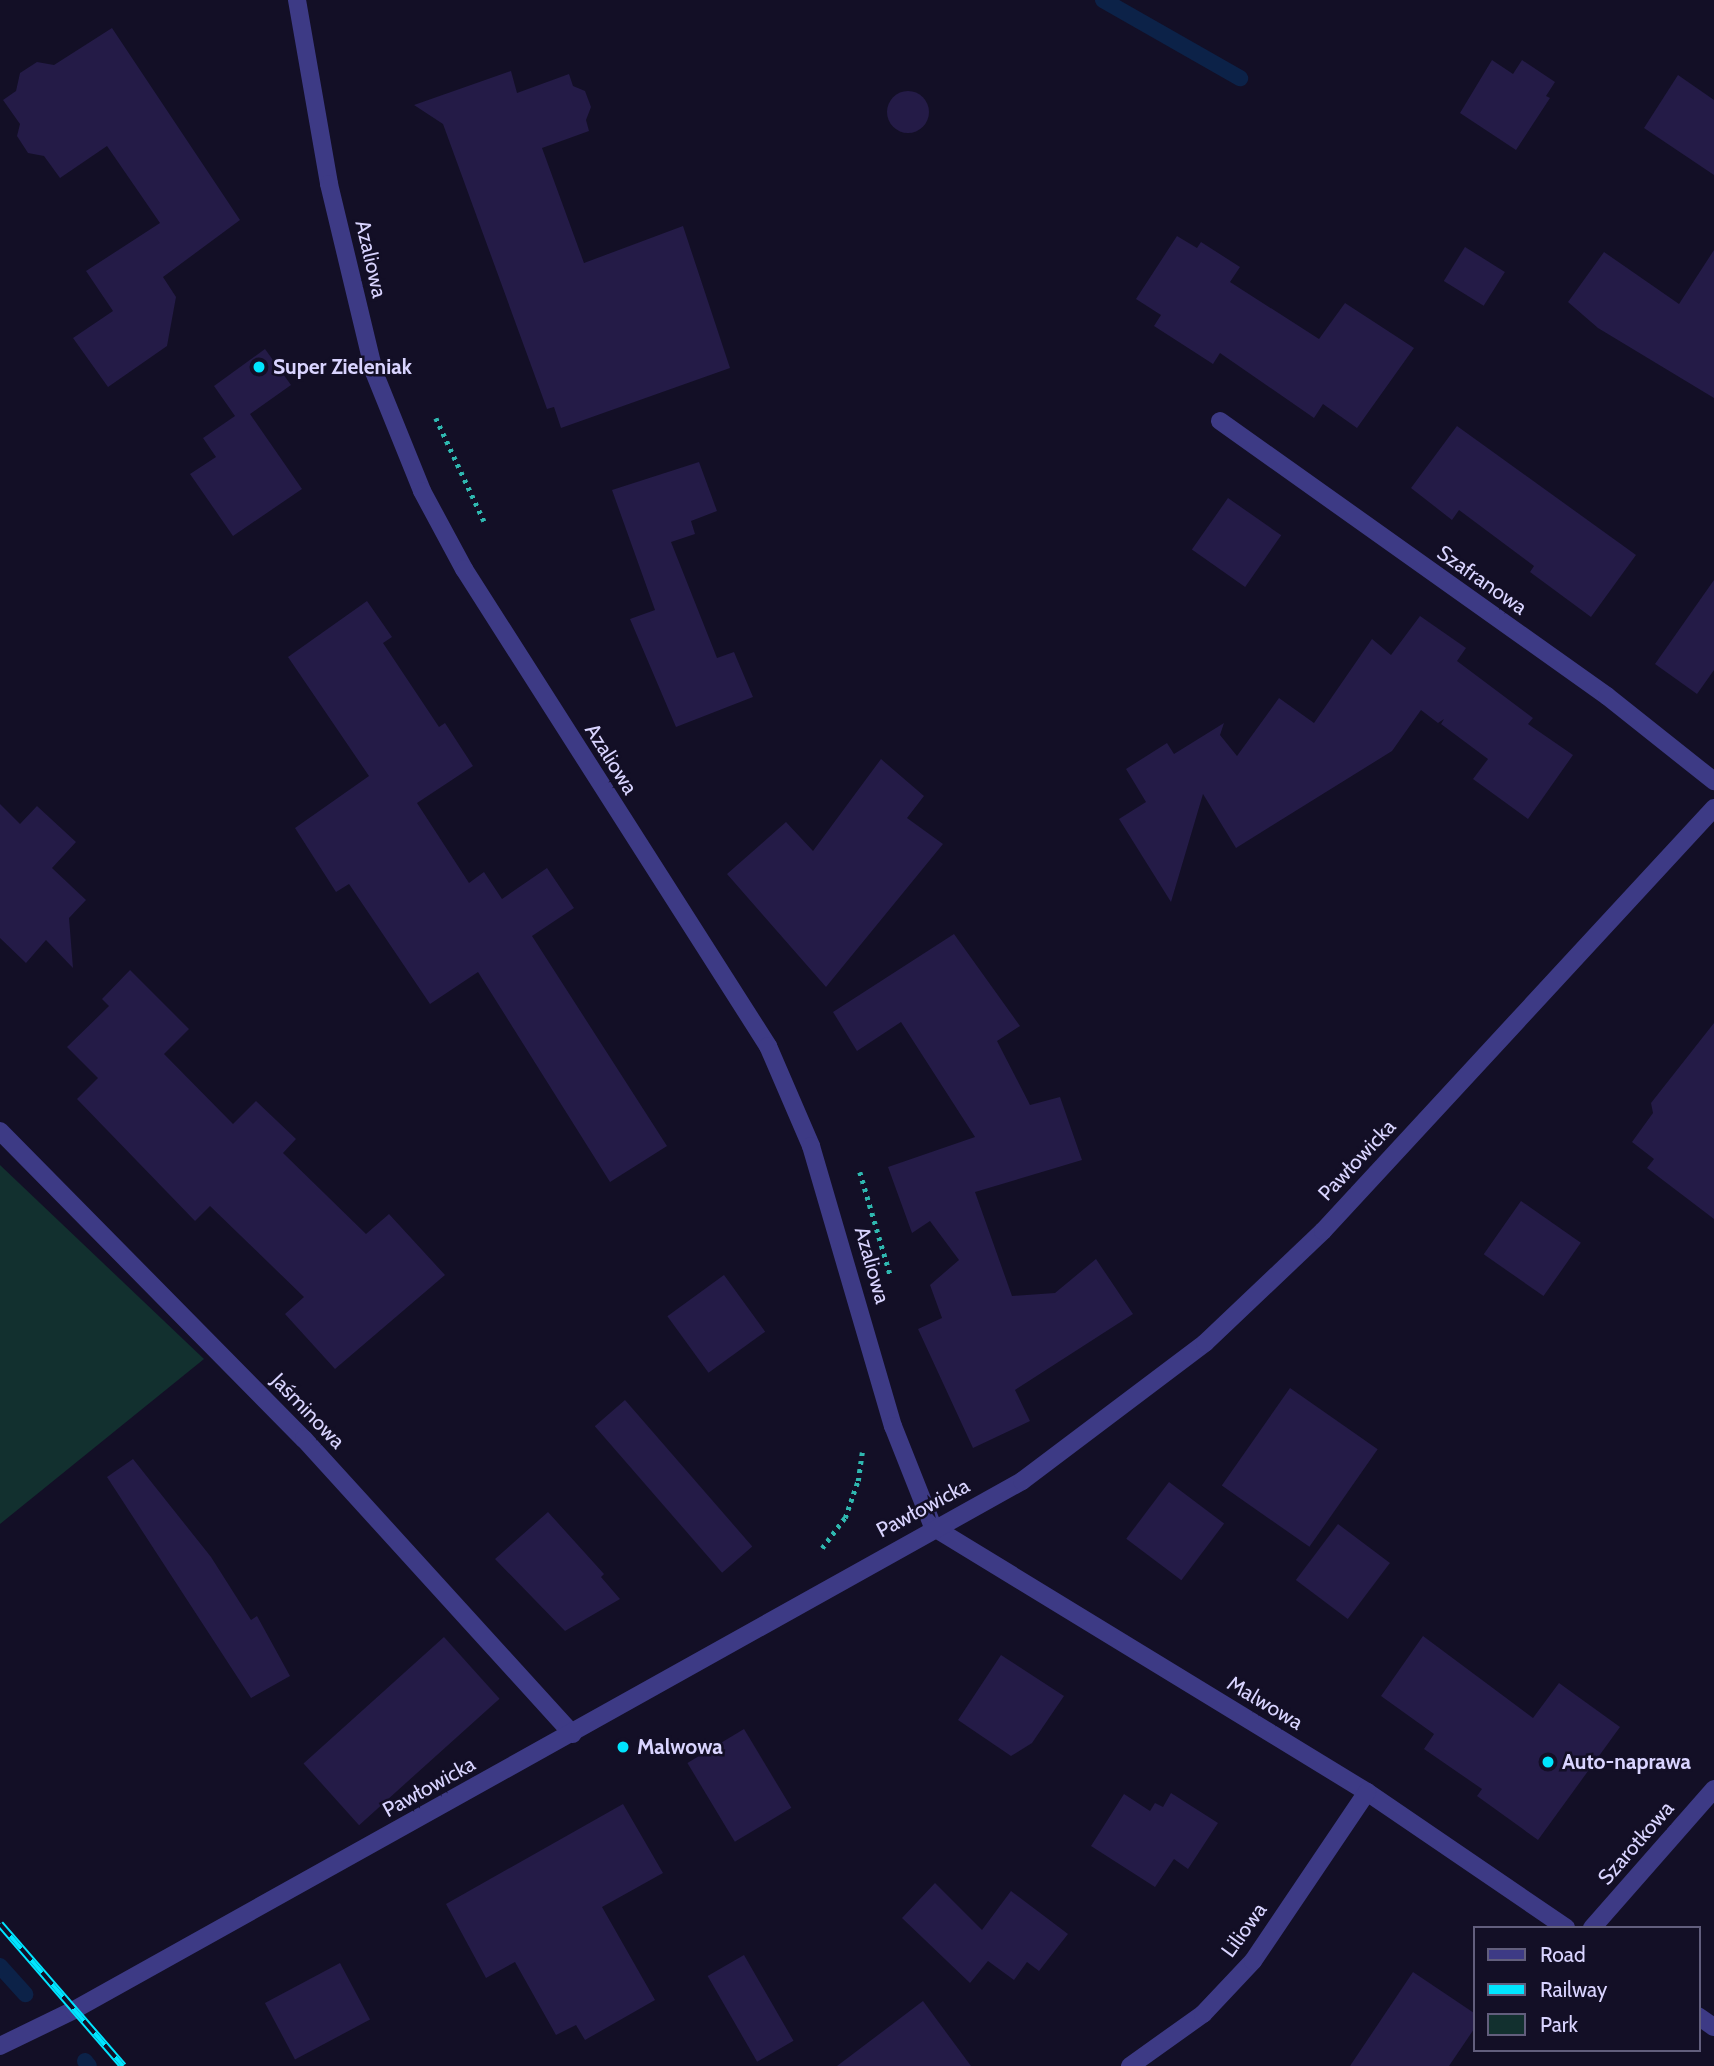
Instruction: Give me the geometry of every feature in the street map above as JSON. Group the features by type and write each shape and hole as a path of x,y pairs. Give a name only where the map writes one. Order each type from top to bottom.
{"street":[{"name":"Azaliowa","path":"297,0 330,184 374,372 422,491 472,580 768,1046 811,1146 893,1426 933,1527"},
{"name":"Szafranowa","path":"1220,421 1607,696 1714,781"},
{"name":"Pawłowicka","path":"0,2046 86,2004 572,1734 933,1527 1022,1481 1205,1343 1323,1231 1714,808"},
{"name":"Jaśminowa","path":"0,1130 304,1439 572,1734"},
{"name":"Malwowa","path":"933,1527 1367,1793 1563,1926"},
{"name":"Szarotkowa","path":"1594,1926 1714,1789"},
{"name":"Liliowa","path":"1130,2066 1203,2014 1253,1961 1367,1793"}],"path":[{"path":"432,410 489,533"},
{"path":"858,1168 891,1276"},
{"path":"817,1555 845,1518 858,1481 863,1444"}],"green space":[{"path":"0,1165 204,1359 0,1524"}],"building":[{"path":"112,28 240,220 163,277 176,297 167,346 108,387 73,338 113,311 86,271 160,223 107,146 60,178 44,156 28,153 17,136 20,124 3,100 16,91 20,73 37,62 54,65"},
{"path":"1492,60 1513,74 1522,60 1555,82 1546,96 1550,98 1516,150 1460,113"},
{"path":"511,71 517,93 569,74 573,86 585,91 591,107 586,120 589,131 542,148 584,263 683,226 730,368 561,428 554,407 547,409 443,124 414,105"},
{"path":"1678,75 1714,100 1714,175 1644,128"},
{"path":"908,91 923,97 929,112 923,127 908,133 893,127 887,112 893,97"},
{"path":"1177,236 1197,248 1201,242 1240,267 1230,282 1319,339 1345,303 1414,348 1357,428 1323,404 1314,418 1220,353 1213,364 1154,326 1161,315 1136,299"},
{"path":"1465,247 1505,272 1484,306 1444,281"},
{"path":"1714,250 1714,398 1598,328 1568,302 1604,252 1679,304"},
{"path":"265,349 291,385 250,414 302,489 233,536 190,474 216,457 203,438 235,416 214,386"},
{"path":"1457,426 1636,555 1591,617 1530,572 1534,566 1459,510 1452,520 1411,488"},
{"path":"699,462 717,511 691,521 695,534 671,542 717,658 734,652 753,697 676,727 630,619 655,610 612,490"},
{"path":"1228,498 1281,535 1245,587 1192,550"},
{"path":"1714,580 1714,670 1697,694 1655,664"},
{"path":"367,601 392,637 383,643 439,727 445,723 473,766 417,803 469,883 484,872 502,899 547,868 574,908 532,936 667,1146 610,1182 478,972 430,1004 349,884 336,892 295,828 369,776 288,657"},
{"path":"1420,616 1466,648 1457,661 1533,718 1528,724 1573,755 1528,819 1473,779 1488,759 1441,724 1444,719 1438,723 1421,710 1392,751 1236,848 1203,794 1171,902 1119,819 1146,802 1126,769 1167,743 1174,754 1224,723 1220,735 1237,756 1279,698 1314,723 1372,639 1391,655"},
{"path":"881,759 924,796 907,818 943,844 826,987 727,874 786,822 813,851"},
{"path":"0,804 20,824 37,806 76,842 52,868 86,900 69,918 73,968 46,940 26,963 0,938"},
{"path":"954,934 1020,1026 997,1041 1030,1105 1060,1097 1082,1160 975,1192 1012,1296 1055,1293 1096,1259 1133,1314 1015,1390 1030,1421 973,1448 918,1329 942,1318 930,1285 959,1260 930,1221 912,1233 888,1167 975,1137 901,1022 857,1051 833,1012"},
{"path":"130,970 189,1029 164,1054 233,1124 256,1101 296,1139 283,1153 366,1234 389,1214 445,1275 335,1369 285,1314 304,1297 210,1206 195,1221 77,1099 98,1078 67,1047 109,1006 102,999"},
{"path":"1714,1023 1714,1219 1647,1168 1654,1159 1632,1142 1653,1113 1651,1103"},
{"path":"1521,1201 1581,1243 1544,1296 1484,1254"},
{"path":"724,1275 765,1332 709,1373 667,1316"},
{"path":"1290,1388 1378,1449 1309,1547 1222,1485"},
{"path":"625,1400 752,1546 722,1573 595,1426"},
{"path":"133,1459 211,1557 251,1620 257,1616 290,1676 251,1698 107,1477"},
{"path":"1169,1482 1224,1524 1181,1580 1126,1539"},
{"path":"548,1512 604,1574 601,1577 620,1599 565,1631 495,1559"},
{"path":"1338,1524 1390,1563 1348,1619 1296,1580"},
{"path":"1423,1636 1533,1718 1559,1683 1620,1727 1538,1840 1477,1796 1482,1789 1424,1749 1434,1734 1381,1696"},
{"path":"444,1637 500,1699 359,1825 304,1763"},
{"path":"1001,1655 1064,1696 1032,1743 1011,1756 958,1720"},
{"path":"744,1729 791,1808 735,1842 687,1763"},
{"path":"1171,1793 1218,1823 1188,1869 1174,1859 1155,1887 1091,1846 1124,1794 1150,1811 1155,1803 1163,1807"},
{"path":"623,1804 663,1873 602,1907 655,2000 585,2040 576,2025 556,2035 515,1962 486,1978 446,1904"},
{"path":"935,1883 982,1930 1011,1891 1068,1934 1039,1971 1027,1962 1014,1980 988,1961 970,1983 902,1918"},
{"path":"744,1955 794,2041 757,2062 708,1976"},
{"path":"340,1963 370,2020 295,2059 265,2003"},
{"path":"1413,1972 1472,2012 1472,2032 1449,2066 1350,2066"},
{"path":"923,2001 971,2066 837,2066"}],"waterway":[{"path":"1103,0 1240,78"},
{"path":"0,1966 25,1994"},
{"path":"85,2061 89,2066"}],"railway":[{"path":"0,1924 123,2066"}],"place":[{"name":"Super Zieleniak","path":"259,367"},
{"name":"Malwowa","path":"623,1747"},
{"name":"Auto-naprawa","path":"1548,1762"}]}
